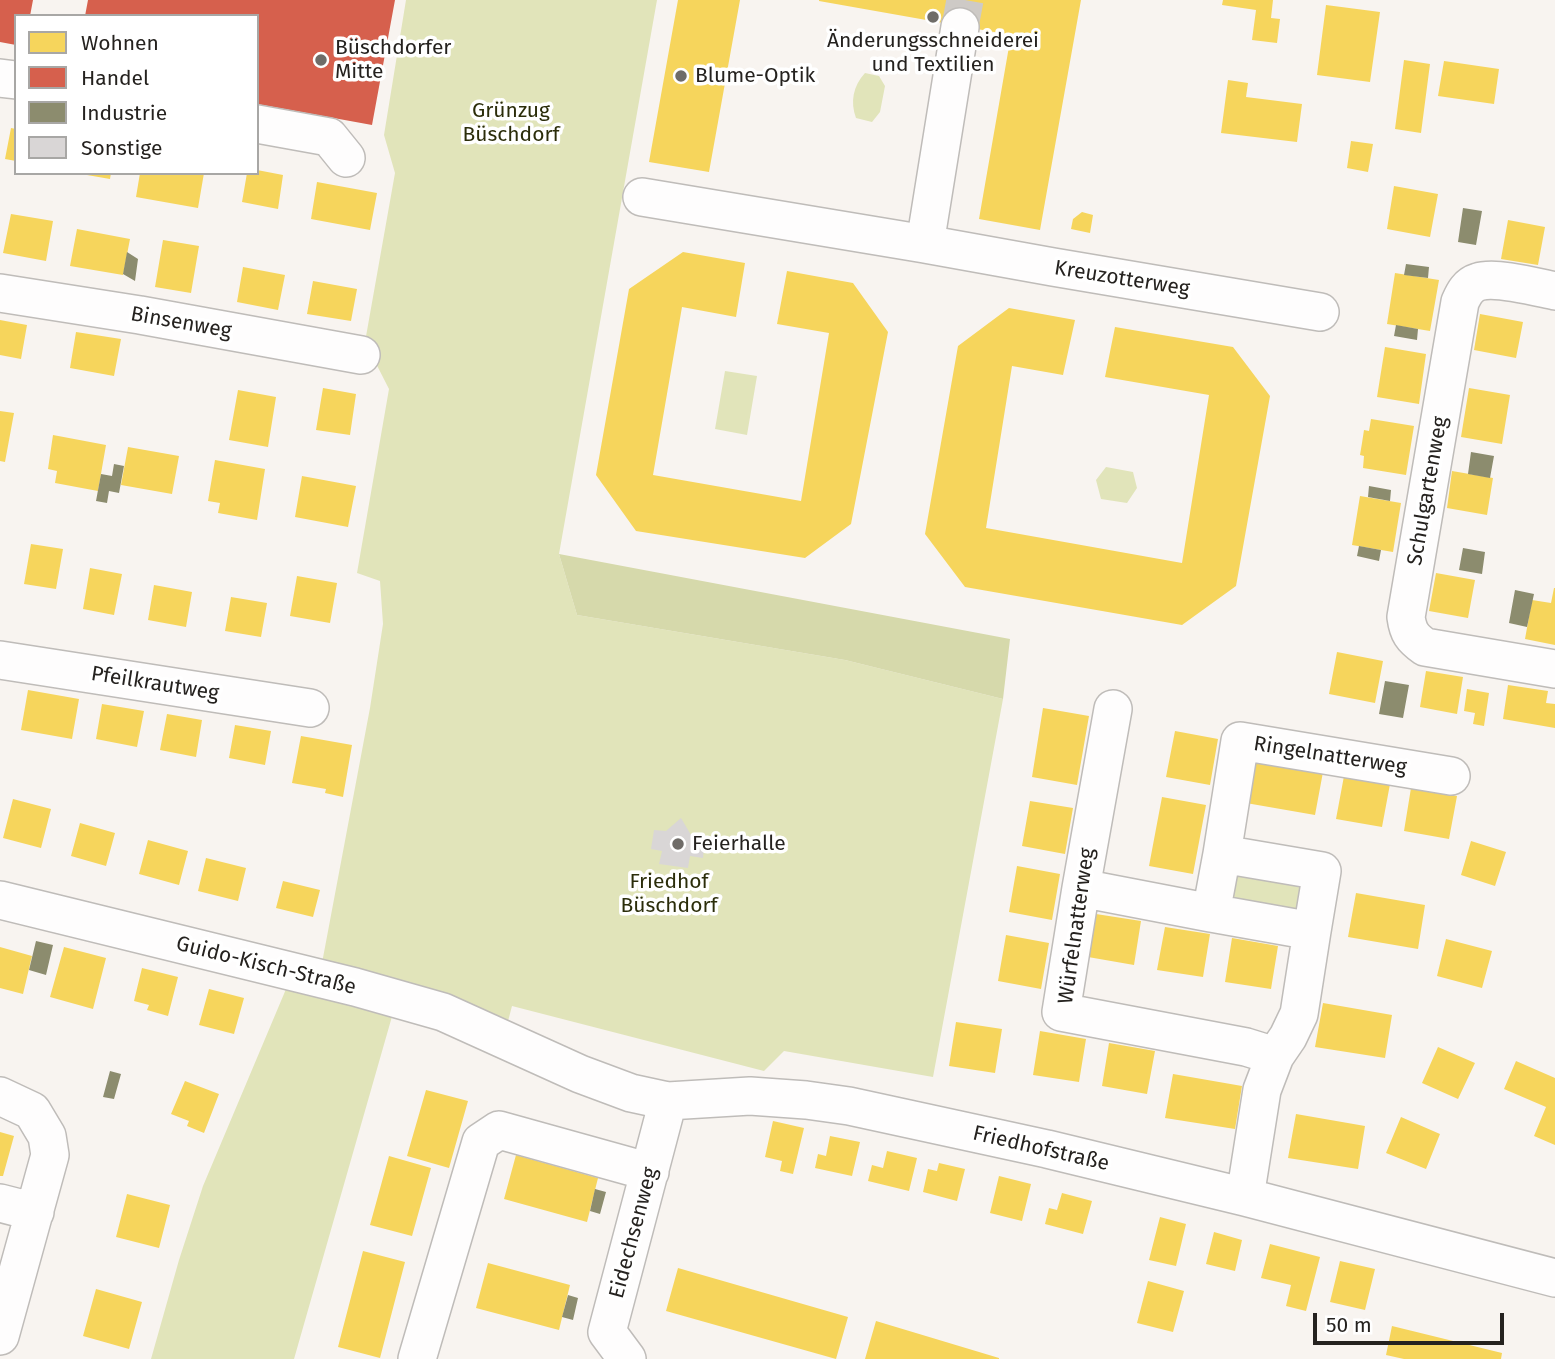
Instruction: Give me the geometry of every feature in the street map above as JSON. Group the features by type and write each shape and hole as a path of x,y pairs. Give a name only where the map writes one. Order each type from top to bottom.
{"street":[{"path":"925,244 960,27"},
{"path":"259,124 329,136 346,158"},
{"name":"Kreuzotterweg","path":"642,197 1320,312"},
{"name":"Schulgartenweg","path":"1555,290 1494,280 1478,282 1465,290 1460,302 1406,617 1408,629 1414,639 1425,647 1555,669"},
{"name":"Binsenweg","path":"0,293 361,355"},
{"name":"Pfeilkrautweg","path":"0,660 310,708"},
{"name":"Würfelnatterweg","path":"1113,709 1061,1012 1275,1056"},
{"name":"Ringelnatterweg","path":"1211,913 1240,741 1451,776"},
{"path":"1222,854 1322,871 1299,1014 1275,1056 1262,1090 1245,1197"},
{"path":"1081,888 1312,931"},
{"name":"Guido-Kisch-Straße","path":"0,900 398,998 443,1012 526,1049"},
{"name":"Friedhofstraße","path":"526,1049 580,1074 631,1093 668,1101 750,1096 806,1100 849,1107 1047,1149 1245,1197 1555,1278"},
{"path":"0,1096 32,1111 47,1136 50,1155 0,1336"},
{"name":"Eidechsenweg","path":"627,1359 607,1332 668,1101"},
{"path":"417,1359 481,1142 499,1130 650,1172"},
{"path":"0,1203 35,1212"}],"green space":[{"path":"406,0 657,0 559,554 577,615 845,660 1003,699 933,1077 784,1051 764,1071 512,1006 507,1025 322,963 383,624 380,581 357,573 389,389 365,342 395,173 384,135"},
{"path":"865,73 879,76 885,86 880,112 872,122 856,118 853,106 855,89"},
{"path":"725,371 757,376 747,435 715,429"},
{"path":"1106,467 1133,472 1137,488 1127,503 1101,499 1096,480"},
{"path":"559,554 1010,639 1003,699 845,660 577,615"},
{"path":"1249,864 1309,889 1298,913 1227,902 1224,877"},
{"path":"289,982 397,999 294,1359 151,1359 203,1186"}],"building: Wohnen":[{"path":"678,0 740,0 709,172 649,162"},
{"path":"819,0 1081,0 1040,230 979,219 1011,35"},
{"path":"1223,0 1273,0 1271,18 1280,19 1277,43 1252,40 1256,10 1222,5"},
{"path":"1326,5 1380,12 1370,82 1317,75"},
{"path":"1404,60 1430,64 1421,133 1395,129"},
{"path":"1444,61 1499,69 1494,104 1438,96"},
{"path":"1228,80 1248,83 1246,97 1302,104 1297,142 1221,133"},
{"path":"11,128 14,129 14,161 5,159"},
{"path":"1351,141 1373,144 1368,172 1347,168"},
{"path":"259,170 283,175 278,209 242,202 247,175 259,175"},
{"path":"87,175 111,175 110,179"},
{"path":"140,175 204,175 198,208 136,197"},
{"path":"317,182 377,193 370,230 311,219"},
{"path":"1394,186 1438,194 1430,237 1387,229"},
{"path":"1082,212 1093,215 1090,233 1071,229 1073,219"},
{"path":"11,214 53,221 46,261 3,253"},
{"path":"1508,220 1545,227 1538,265 1501,259"},
{"path":"77,229 130,239 123,275 70,266"},
{"path":"163,240 199,246 191,293 155,287"},
{"path":"683,252 745,263 736,317 682,307 653,475 801,501 829,333 777,324 787,271 853,283 888,332 851,524 805,558 636,531 596,475 629,289"},
{"path":"243,267 285,275 278,310 237,302"},
{"path":"1395,273 1439,280 1430,331 1387,324"},
{"path":"313,281 357,289 351,321 307,314"},
{"path":"1009,308 1075,320 1063,375 1012,366 986,528 1182,563 1209,395 1105,377 1115,327 1233,347 1270,396 1236,586 1182,625 965,587 925,534 958,346"},
{"path":"1480,314 1523,322 1516,358 1474,350"},
{"path":"0,320 27,325 21,359 0,355"},
{"path":"76,332 121,339 114,376 70,368"},
{"path":"1385,347 1426,354 1419,404 1377,397"},
{"path":"323,388 356,394 350,435 316,430"},
{"path":"1469,388 1510,395 1502,444 1461,437"},
{"path":"238,390 276,397 268,447 229,440"},
{"path":"0,411 14,413 5,462 0,461"},
{"path":"1371,419 1414,426 1406,475 1363,468 1364,456 1360,455 1364,430 1369,431"},
{"path":"53,435 106,445 98,491 55,483 57,471 48,469"},
{"path":"128,447 179,456 172,494 121,485"},
{"path":"215,460 265,469 257,520 218,513 220,503 208,501"},
{"path":"1452,471 1493,478 1487,515 1447,508"},
{"path":"302,476 356,486 348,527 295,517"},
{"path":"1360,496 1401,503 1393,552 1352,545"},
{"path":"31,544 63,549 56,589 24,584"},
{"path":"90,568 122,574 114,615 83,609"},
{"path":"1436,573 1475,580 1468,618 1429,611"},
{"path":"297,576 337,583 330,623 290,616"},
{"path":"154,585 192,592 186,627 148,620"},
{"path":"1554,588 1555,645 1525,639 1532,600 1551,603"},
{"path":"231,597 267,603 261,637 225,631"},
{"path":"1337,652 1383,661 1375,703 1329,694"},
{"path":"1426,671 1463,677 1457,714 1420,707"},
{"path":"1508,685 1548,691 1546,703 1555,704 1555,728 1503,719"},
{"path":"1467,689 1489,693 1484,726 1473,724 1475,713 1464,711"},
{"path":"28,690 79,699 72,739 21,730"},
{"path":"102,704 144,711 137,747 96,739"},
{"path":"1043,708 1089,716 1077,785 1032,777"},
{"path":"167,714 202,720 196,757 160,750"},
{"path":"235,725 271,731 265,765 229,758"},
{"path":"1175,731 1218,739 1210,785 1166,777"},
{"path":"301,736 352,745 343,797 325,793 326,789 292,783"},
{"path":"1254,760 1323,772 1315,815 1246,803"},
{"path":"1344,776 1390,784 1382,827 1336,819"},
{"path":"1411,788 1457,796 1449,839 1404,831"},
{"path":"1162,797 1206,805 1193,874 1149,866"},
{"path":"13,799 51,809 41,848 3,838"},
{"path":"1030,801 1073,808 1065,854 1022,846"},
{"path":"80,823 115,833 106,866 71,856"},
{"path":"148,840 188,851 179,885 139,874"},
{"path":"1471,841 1506,852 1495,886 1461,875"},
{"path":"206,858 246,868 238,901 198,891"},
{"path":"1017,866 1060,874 1052,920 1009,912"},
{"path":"283,881 320,890 313,917 276,908"},
{"path":"1356,893 1425,905 1418,949 1348,937"},
{"path":"1096,914 1141,921 1134,965 1088,957"},
{"path":"1165,927 1210,934 1203,977 1157,970"},
{"path":"1006,935 1049,943 1041,989 998,981"},
{"path":"1232,938 1278,946 1271,989 1225,982"},
{"path":"1446,939 1492,951 1482,988 1437,976"},
{"path":"0,947 32,956 23,994 0,988"},
{"path":"64,947 106,958 93,1009 50,997"},
{"path":"142,968 178,977 168,1016 147,1010 149,1005 134,1001"},
{"path":"209,989 244,998 234,1034 199,1025"},
{"path":"1323,1003 1392,1015 1385,1058 1315,1047"},
{"path":"956,1022 1002,1029 995,1073 949,1066"},
{"path":"1040,1031 1086,1039 1079,1082 1033,1075"},
{"path":"1109,1043 1155,1051 1147,1094 1102,1086"},
{"path":"1438,1047 1475,1063 1458,1099 1422,1083"},
{"path":"1516,1061 1555,1078 1555,1145 1534,1136 1546,1107 1504,1089"},
{"path":"1173,1074 1242,1086 1235,1129 1165,1118"},
{"path":"185,1081 219,1094 204,1133 187,1126 189,1121 171,1114"},
{"path":"426,1090 468,1101 449,1168 407,1156"},
{"path":"1296,1114 1365,1126 1358,1169 1288,1158"},
{"path":"1401,1117 1440,1134 1426,1169 1386,1153"},
{"path":"773,1121 804,1128 793,1174 780,1171 782,1161 765,1157"},
{"path":"0,1132 14,1136 3,1176 0,1176"},
{"path":"830,1136 860,1142 852,1176 815,1168 818,1154 826,1156"},
{"path":"887,1151 917,1158 909,1191 868,1181 872,1165 883,1168"},
{"path":"516,1155 598,1178 587,1222 504,1199"},
{"path":"389,1156 431,1168 412,1236 370,1225"},
{"path":"939,1163 965,1169 957,1201 923,1192 928,1169 937,1171"},
{"path":"999,1176 1031,1184 1022,1221 990,1213"},
{"path":"1062,1193 1092,1201 1083,1234 1045,1224 1049,1208 1057,1210"},
{"path":"127,1194 170,1205 159,1248 116,1237"},
{"path":"1160,1217 1186,1224 1176,1266 1149,1260"},
{"path":"1214,1232 1242,1240 1235,1271 1206,1264"},
{"path":"1270,1244 1320,1257 1306,1311 1286,1306 1291,1285 1261,1278"},
{"path":"363,1251 405,1262 380,1358 338,1347"},
{"path":"1340,1261 1375,1269 1365,1310 1330,1302"},
{"path":"488,1263 570,1285 559,1330 476,1308"},
{"path":"678,1268 848,1317 836,1359 666,1311"},
{"path":"1148,1281 1184,1291 1173,1332 1137,1323"},
{"path":"96,1289 142,1302 129,1349 83,1336"},
{"path":"876,1321 999,1358 999,1359 865,1359"},
{"path":"1392,1326 1502,1353 1501,1359 1404,1359 1386,1355"}],"building: Handel":[{"path":"0,0 33,0 30,14 14,14 14,45 0,42"},
{"name":"Büschdorfer Mitte","path":"88,0 395,0 372,125 259,104 259,14 85,14"}],"building: Industrie":[{"path":"1463,208 1482,211 1476,245 1458,242"},
{"path":"127,252 138,259 135,281 123,274"},
{"path":"1406,264 1429,267 1428,278 1404,275"},
{"path":"1396,325 1418,329 1417,340 1394,336"},
{"path":"1471,452 1494,456 1490,478 1468,474"},
{"path":"114,464 124,466 119,493 109,491 107,503 96,501 101,474 112,476"},
{"path":"1369,486 1391,490 1390,501 1368,497"},
{"path":"1359,546 1381,550 1379,561 1357,556"},
{"path":"1463,548 1485,552 1482,574 1459,570"},
{"path":"1515,590 1534,594 1527,627 1509,623"},
{"path":"1385,681 1409,685 1403,718 1379,714"},
{"path":"36,941 53,945 46,975 29,970"},
{"path":"110,1071 121,1074 114,1099 103,1097"},
{"path":"595,1189 606,1192 600,1214 590,1211"},
{"path":"568,1295 578,1298 573,1320 562,1317"}],"building: Sonstige":[{"name":"Feierhalle","path":"681,818 691,835 705,838 703,858 690,856 688,868 659,864 662,851 651,849 654,830 666,831"}],"tunnel":[{"path":"960,27 965,0"}],"place":[{"name":"Änderungsschneiderei und Textilien","path":"933,17"},
{"name":"Büschdorfer Mitte","path":"321,60"},
{"name":"Blume-Optik","path":"681,76"},
{"name":"Feierhalle","path":"678,844"}],"park label":[{"name":"Grünzug Büschdorf","path":"511,123"},
{"name":"Friedhof Büschdorf","path":"669,894"}]}
